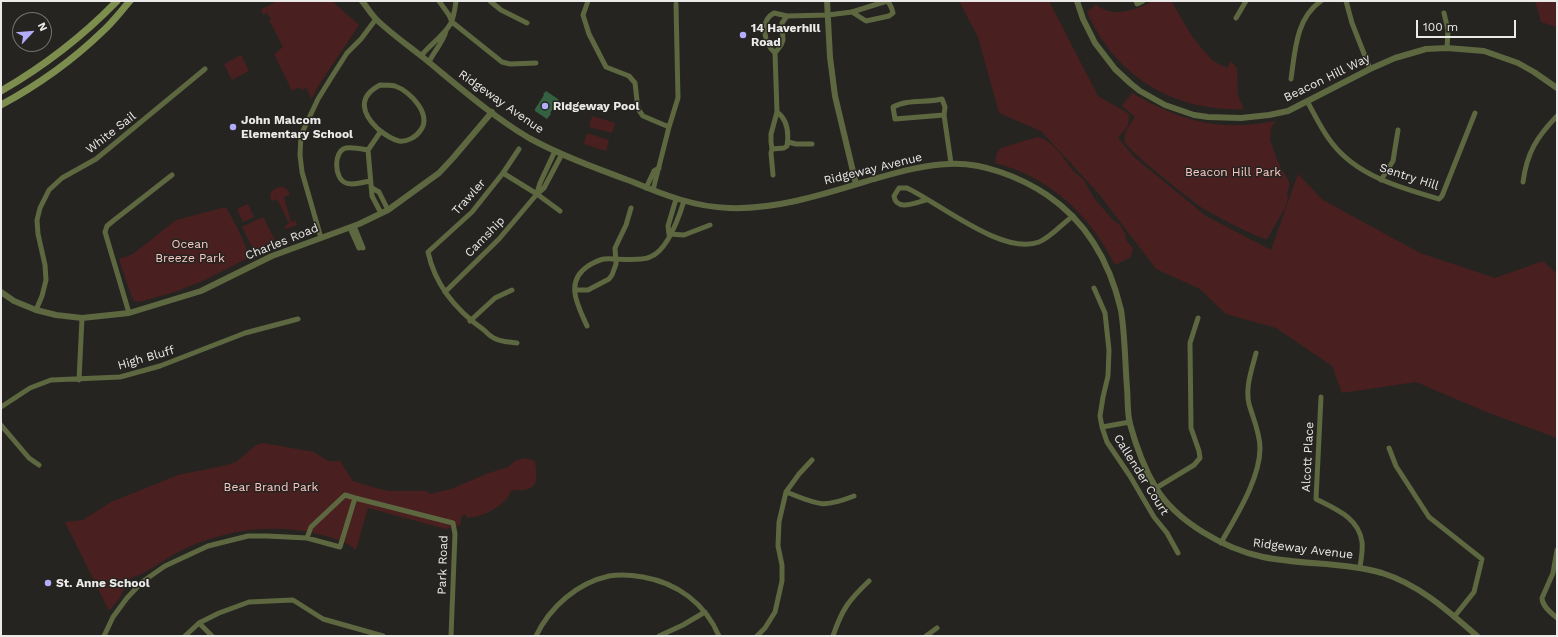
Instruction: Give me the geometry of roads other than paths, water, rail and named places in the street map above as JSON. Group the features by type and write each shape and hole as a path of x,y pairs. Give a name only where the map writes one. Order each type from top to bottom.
{"main road":[{"path":"1,91 65,50 117,1"},
{"path":"1,105 43,80 91,42 105,30 130,1"}],"street":[{"name":"Ridgeway Avenue","path":"362,1 376,19 428,62 492,112 528,137 562,154 676,199 706,207 752,208 790,202 909,169 951,163 970,165 1002,173 1016,178 1045,194 1059,203 1073,216 1096,246 1104,260 1117,292 1123,322 1130,422 1140,455 1156,488 1178,513 1221,543 1242,552 1264,557 1360,567 1403,581 1426,594 1477,636"},
{"path":"439,1 452,22 502,62 517,64 536,63"},
{"path":"421,56 452,22 456,1"},
{"path":"490,1 501,10 527,23"},
{"path":"588,1 583,15 589,34 606,67 629,76 635,83 638,109 643,116 669,127"},
{"path":"827,1 830,57 835,96 856,184"},
{"path":"773,175 772,149 770,142 777,112 775,53 766,42 766,20 774,14 787,16 828,15 852,12 887,1 891,4 893,13 889,16 866,21 852,12"},
{"name":"Beacon Hill Way","path":"1077,1 1083,19 1095,44 1115,69 1140,91 1166,105 1208,117 1241,118 1269,115 1288,110 1370,69 1395,58 1426,49 1448,48 1484,51 1502,56 1534,72 1557,88"},
{"path":"1136,1 1137,4 1142,1"},
{"path":"1236,18 1246,1"},
{"path":"1291,79 1300,27 1308,12 1321,1"},
{"path":"1346,1 1352,23 1370,69"},
{"path":"653,190 678,98 676,4"},
{"path":"1444,13 1448,30 1448,48"},
{"path":"775,53 783,40 782,23 787,16"},
{"path":"321,238 302,172 300,155 301,135 318,100 348,53 376,19"},
{"path":"428,62 432,53 444,39 446,30"},
{"name":"White Sail","path":"36,310 42,296 46,280 45,265 38,234 38,220 40,208 49,190 62,178 96,159 205,69"},
{"path":"380,85 396,86 418,105 422,112 424,121 423,126 420,132 414,137 408,140 400,141 381,131 367,116 364,106 366,97 371,90 380,85"},
{"path":"944,115 895,120 893,107 899,103 942,99 945,107 944,115 951,163"},
{"name":"Sentry Hill","path":"1307,101 1332,144 1355,166 1381,180 1439,198 1443,194 1475,114"},
{"name":"Charles Road","path":"1,292 14,301 36,310 56,315 82,318 129,313 201,291 272,256 352,227 388,210 439,173 492,112"},
{"path":"772,149 784,148 787,146 788,142 786,124 777,112"},
{"path":"1523,182 1528,156 1546,128 1557,116"},
{"path":"1381,180 1393,161 1398,130"},
{"path":"381,131 368,150 372,196 381,214"},
{"path":"788,142 796,144 812,144"},
{"path":"368,150 346,148 340,152 337,157 338,176 341,181 347,184 370,181"},
{"name":"Trawler","path":"445,292 431,265 428,252 472,212 503,173 519,149"},
{"name":"Camship","path":"537,194 540,183 555,151"},
{"name":"Camship","path":"445,292 499,239 537,194 544,188 562,154"},
{"path":"646,188 654,171 659,168"},
{"path":"503,173 537,194 560,211"},
{"path":"129,313 105,232 107,226 172,175"},
{"path":"372,188 379,192 388,210"},
{"path":"926,200 904,205 898,203 894,196 899,188 907,188 982,232 1025,246 1041,241 1073,216"},
{"path":"669,234 668,226 676,199"},
{"path":"587,326 578,306 575,290 576,277 584,269 601,260 650,258 659,252 674,228 684,201"},
{"path":"575,290 588,290 609,279 614,271 615,248 617,241 626,225 631,208"},
{"path":"669,234 684,235 710,225"},
{"path":"352,227 361,248"},
{"name":"Callender Court","path":"1094,288 1105,313 1109,350 1108,376 1100,416 1102,427 1107,442 1130,476 1148,507 1167,533 1178,553"},
{"path":"470,321 495,298 512,290"},
{"path":"445,292 470,321 496,339 518,342"},
{"path":"79,380 82,318"},
{"path":"1156,488 1194,465 1200,458 1191,428 1190,343 1198,318"},
{"name":"High Bluff","path":"1,407 30,388 51,380 79,380 120,377 160,366 244,333 298,319"},
{"path":"1221,543 1255,477 1259,461 1260,442 1248,395 1250,374 1256,353"},
{"name":"Alcott Place","path":"1321,397 1316,499 1341,512 1354,523 1360,532 1363,544 1360,567"},
{"path":"1102,427 1130,422"},
{"path":"1,425 29,458 39,465"},
{"path":"1389,448 1396,466 1429,518 1482,559 1474,592 1454,617"},
{"path":"757,636 775,612 782,581 782,565 778,546 779,522 786,492 799,474 812,460"},
{"path":"786,492 815,503 826,505 854,496"},
{"name":"Park Road","path":"307,538 311,527 345,496 453,523 455,534 451,636"},
{"path":"104,636 113,617 127,598 142,582 165,566 208,546 248,536 307,538 340,547 355,498"},
{"path":"1557,550 1553,573 1542,598 1542,602 1557,618"},
{"path":"536,636 553,609 581,587 609,576 630,575 663,582 690,596 704,612 719,636"},
{"path":"833,636 840,616 852,597 869,581"},
{"path":"186,636 199,623 219,613 249,602 293,600 323,619 383,636"},
{"path":"659,636 683,625 704,612"},
{"path":"199,623 212,636"},
{"path":"926,636 937,628"}],"place":[{"name":"14 Haverhill Road","path":"743,35"},
{"name":"Ridgeway Pool","path":"545,106"},
{"name":"John Malcom Elementary School","path":"233,127"},
{"name":"St. Anne School","path":"48,583"}],"park label":[{"name":"Beacon Hill Park","path":"1233,172"},
{"name":"Ocean Breeze Park","path":"190,251"},
{"name":"Bear Brand Park","path":"271,487"}]}
